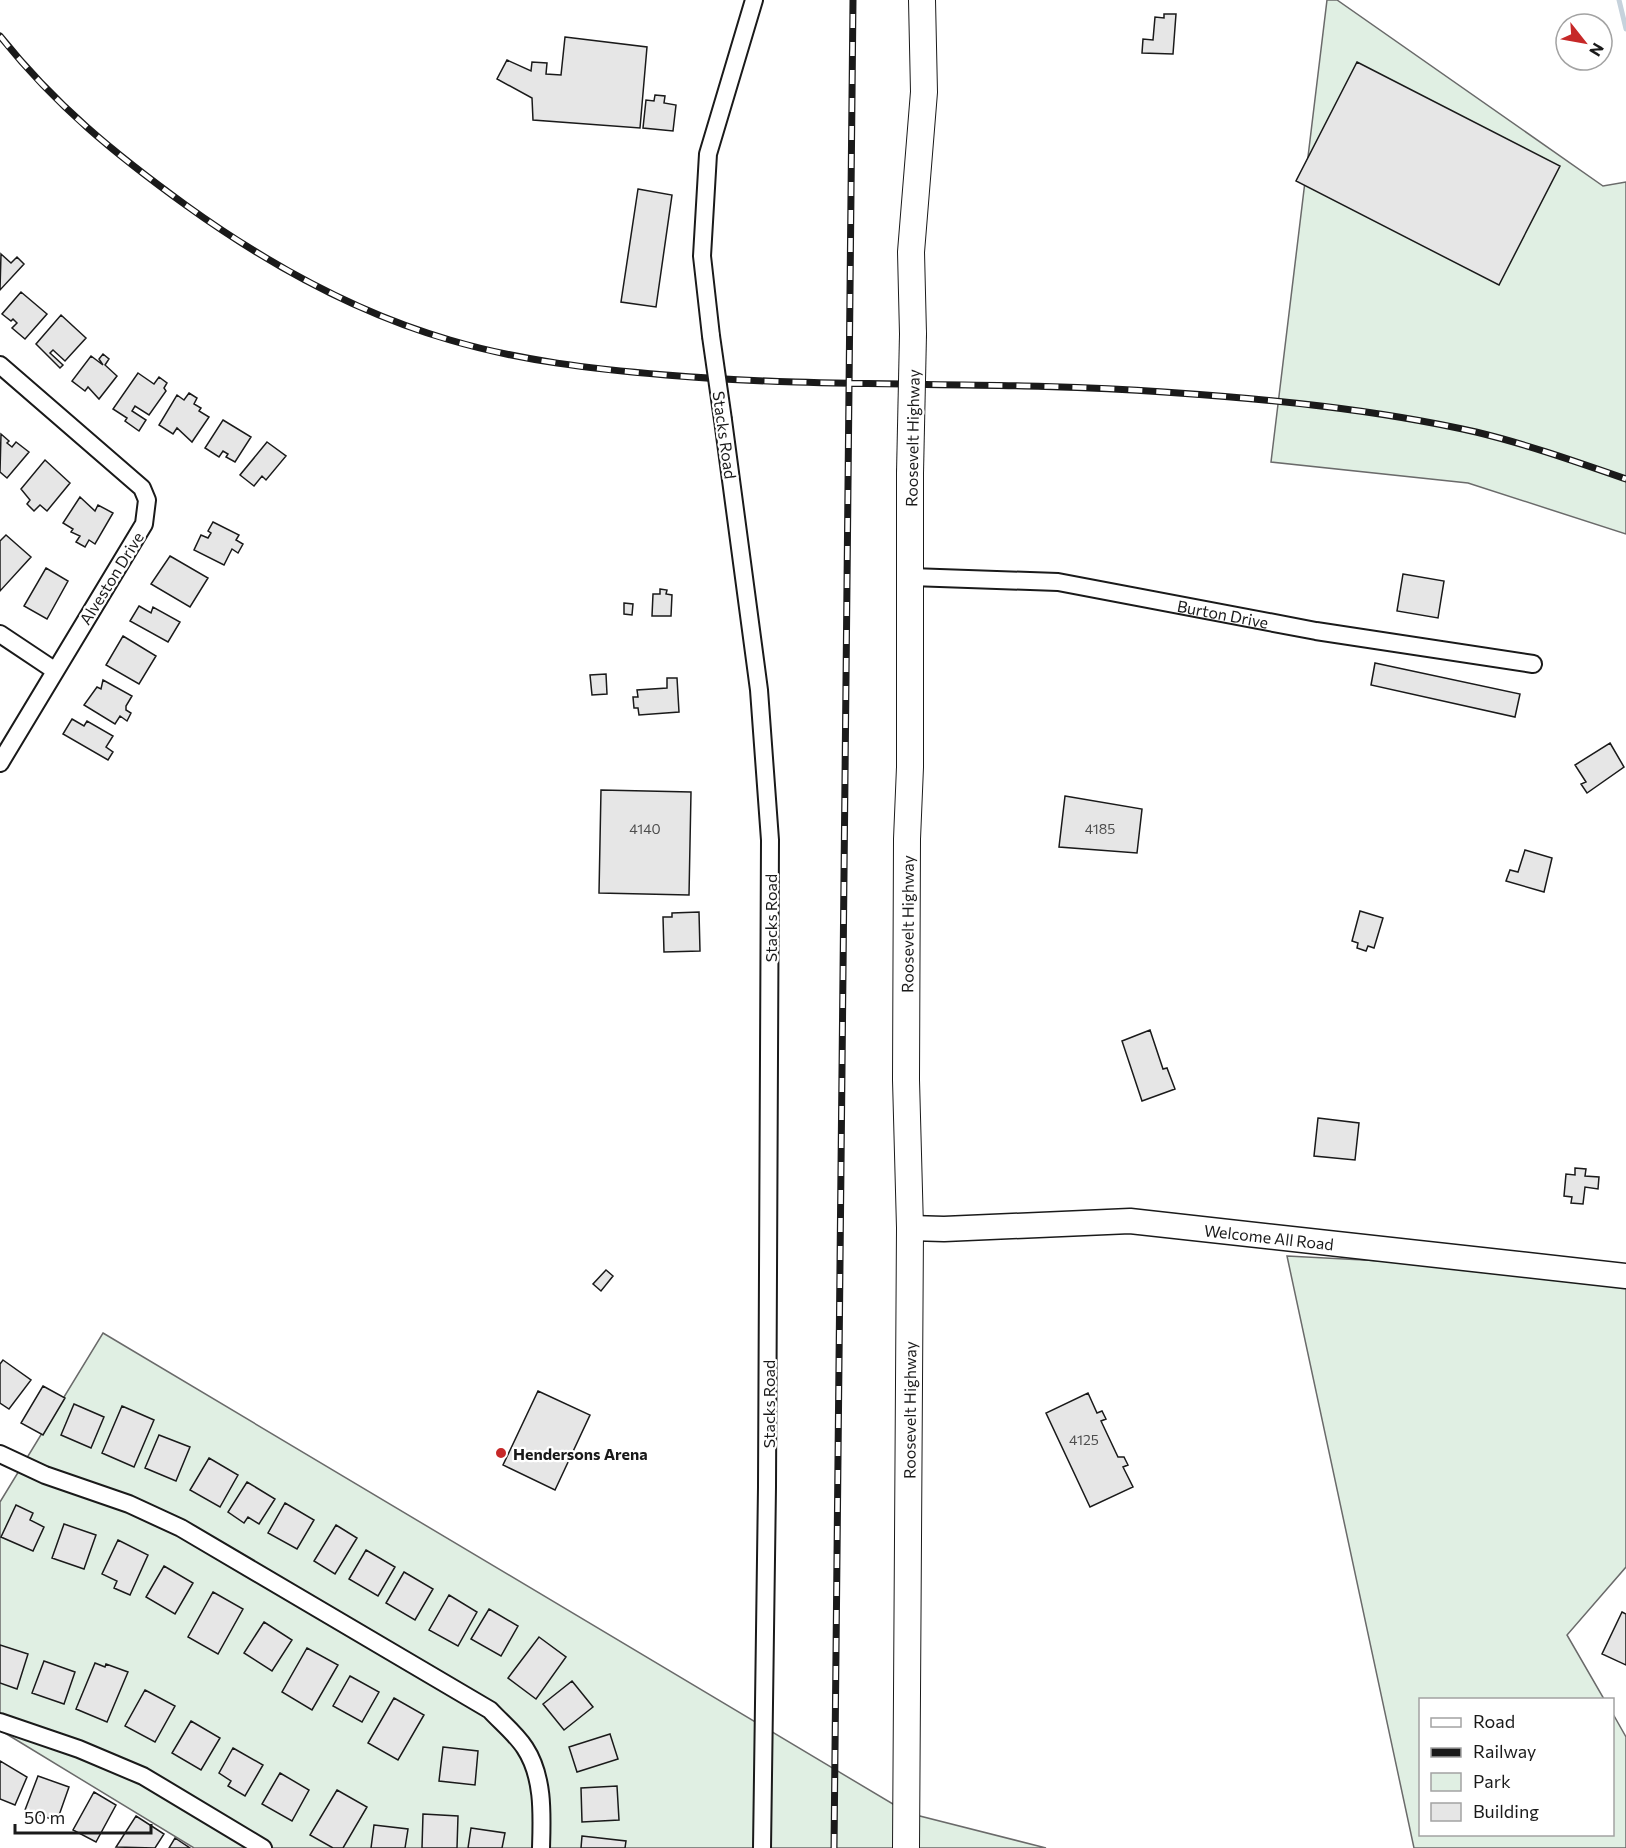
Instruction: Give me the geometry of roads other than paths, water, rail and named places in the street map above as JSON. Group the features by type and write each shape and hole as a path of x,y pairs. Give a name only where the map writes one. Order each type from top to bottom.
{"main road":[{"name":"Roosevelt Highway","path":"906,1848 910,1228 906,1035 913,334 911,252 924,92 922,0"}],"street":[{"name":"Stacks Road","path":"754,0 708,154 702,255 759,690 770,840 767,1475 762,1848"},
{"name":"Alveston Drive","path":"0,365 142,488 147,500 144,524 0,763"},
{"name":"Burton Drive","path":"911,577 1058,582 1316,631 1533,664"},
{"path":"0,634 54,670"},
{"name":"Welcome All Road","path":"910,1228 944,1229 1130,1221 1626,1276"},
{"path":"0,1454 45,1475 129,1504 181,1528 489,1710 525,1748 535,1770 541,1796 541,1848"},
{"path":"0,1722 79,1749 143,1776 263,1848"}],"waterway":[{"path":"1619,0 1626,29"}],"railway":[{"path":"834,1848 853,0"},
{"path":"0,36 42,84 87,127 135,167 217,227 280,266 346,301 380,316 450,340 557,363 666,375 790,382 1102,388 1321,406 1399,417 1476,432 1626,479"}],"place":[{"name":"Hendersons Arena","path":"501,1453"}]}
